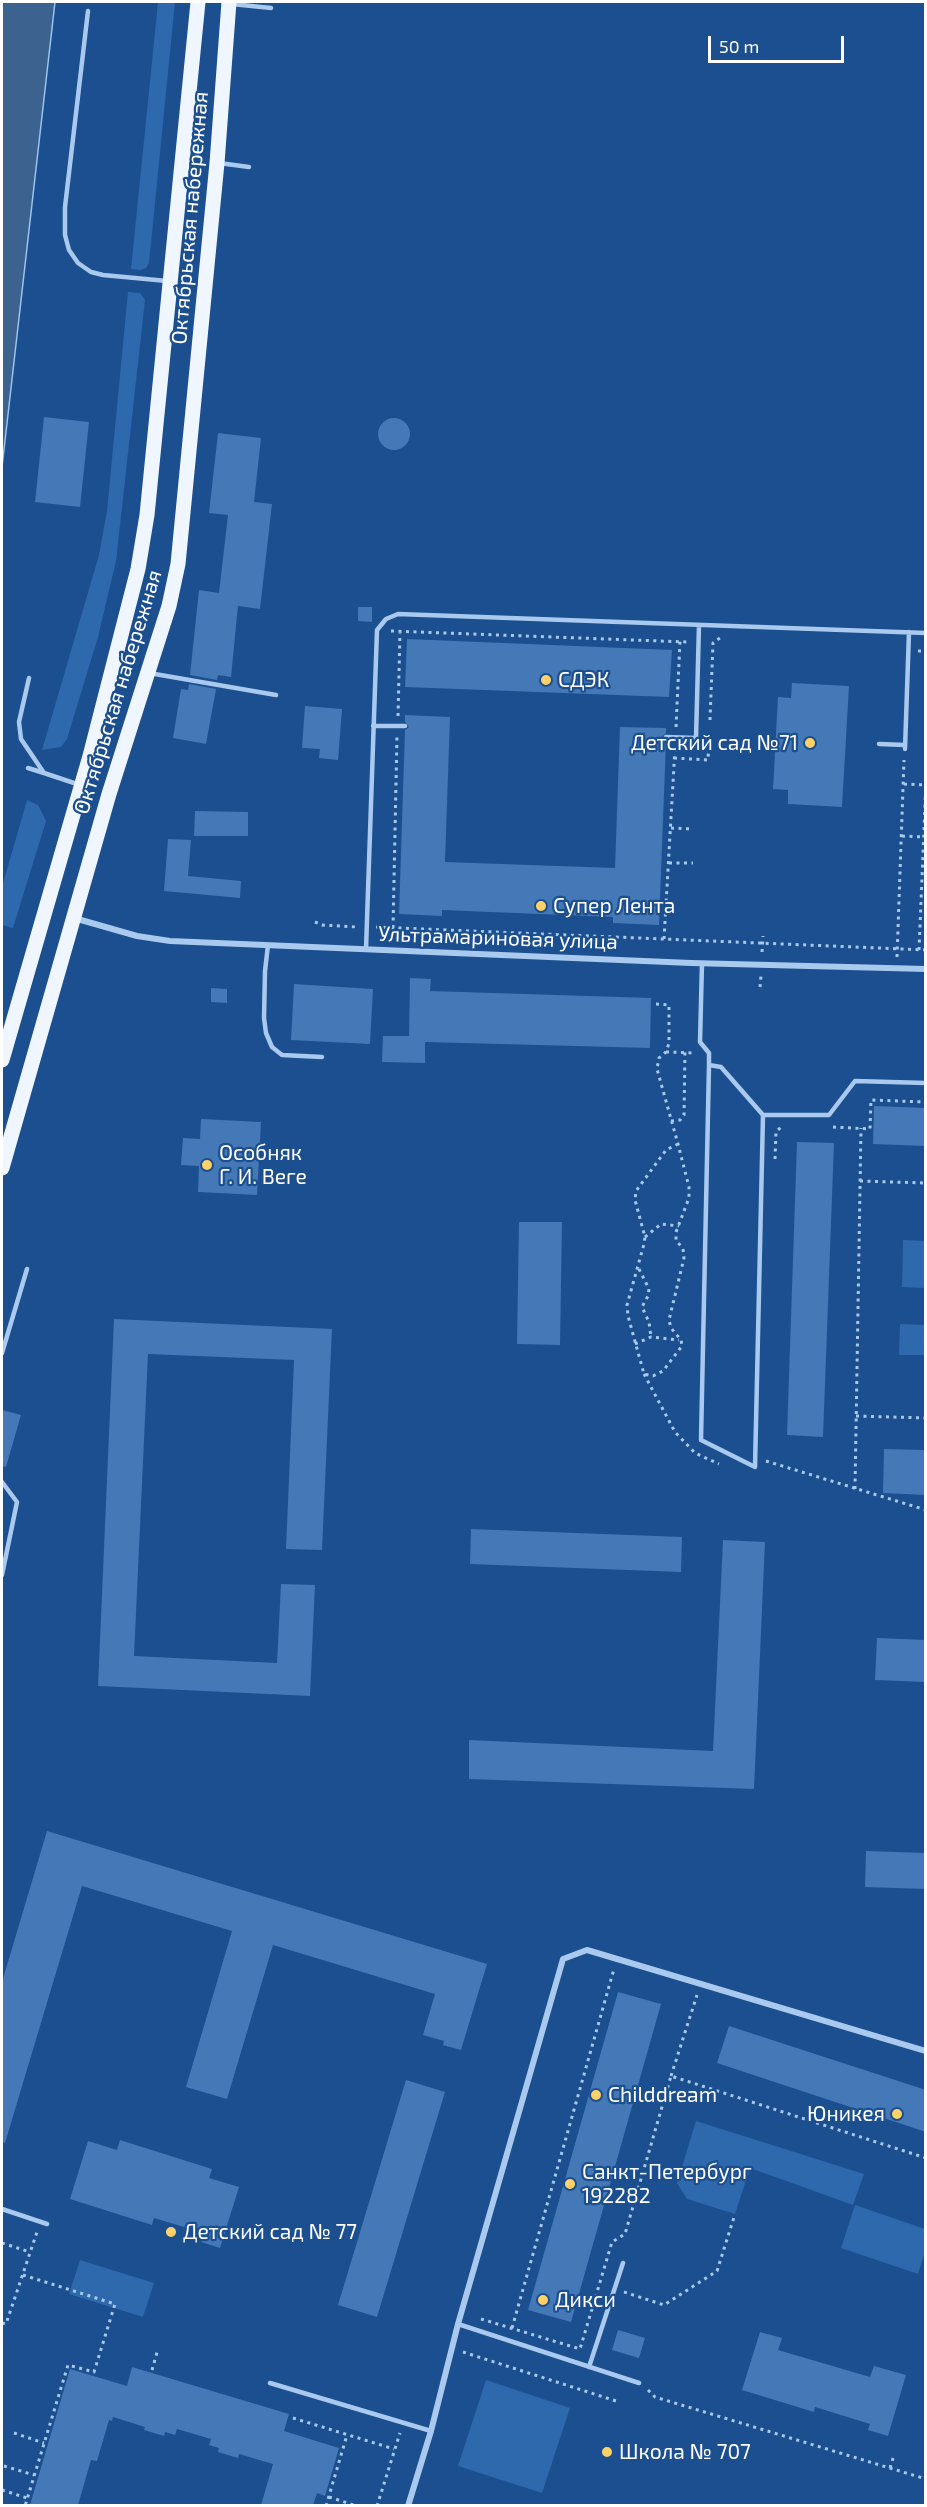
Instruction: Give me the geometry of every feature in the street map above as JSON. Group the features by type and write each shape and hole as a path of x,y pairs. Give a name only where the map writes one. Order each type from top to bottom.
{"main road":[{"name":"Октябрьская набережная","path":"2,1060 81,786 138,569 147,515 198,2"},
{"name":"Октябрьская набережная","path":"2,1168 72,918 169,606 178,564 217,163 229,3"}],"street":[{"name":"Ультрамариновая улица","path":"72,918 137,936 170,941 702,963 926,969"},
{"path":"408,2505 431,2431 458,2324 563,1959 587,1950 926,2051"}],"lane":[{"path":"229,3 271,8"},
{"path":"88,11 65,207 65,235 69,250 78,263 91,272 170,281"},
{"path":"217,163 249,167"},
{"path":"366,949 377,630 386,619 398,614 926,633"},
{"path":"666,737 696,738 699,625"},
{"path":"879,744 905,747 909,632"},
{"path":"147,672 276,695"},
{"path":"29,678 19,722 21,739 44,773"},
{"path":"373,726 405,726"},
{"path":"28,768 81,786"},
{"path":"268,945 264,1018 266,1033 272,1047 282,1056 322,1057"},
{"path":"702,963 700,1042 709,1053 709,1065 701,1440 755,1467 763,1115 721,1067 709,1065"},
{"path":"763,1115 829,1115 855,1081 926,1083"},
{"path":"2,1353 27,1269"},
{"path":"2,1482 17,1502 2,1575"},
{"path":"2,2209 47,2224"},
{"path":"589,2367 623,2263"},
{"path":"458,2324 639,2383"},
{"path":"270,2383 431,2431"}],"path":[{"path":"377,630 713,643"},
{"path":"393,928 399,632"},
{"path":"709,725 713,643 717,638 727,636"},
{"path":"664,939 680,642"},
{"path":"674,758 708,760 709,736"},
{"path":"897,968 905,747"},
{"path":"903,784 925,783 924,882 919,950"},
{"path":"671,828 693,829"},
{"path":"902,836 923,837"},
{"path":"669,863 693,863"},
{"path":"315,922 321,925 926,950"},
{"path":"762,952 763,936"},
{"path":"760,987 761,974"},
{"path":"644,1374 653,1376 663,1371 682,1346 669,1320 684,1258 683,1249 676,1240 689,1198 689,1187 657,1069 659,1058 666,1052 669,1043 669,1005 656,1004"},
{"path":"666,1052 709,1053"},
{"path":"671,1121 680,1120 684,1115 686,1052"},
{"path":"828,1126 870,1129 871,1100 926,1102"},
{"path":"775,1168 776,1132 784,1125"},
{"path":"855,1489 861,1128"},
{"path":"678,1144 666,1150 636,1191 635,1200 645,1237 627,1305 644,1374 675,1432 695,1453 725,1466"},
{"path":"860,1181 926,1183"},
{"path":"645,1237 661,1224 679,1226"},
{"path":"638,1268 649,1289 642,1307 649,1322 651,1337"},
{"path":"635,1344 651,1337 681,1340"},
{"path":"856,1416 926,1418"},
{"path":"764,1469 764,1461 926,1510"},
{"path":"512,2328 614,1967 624,1970"},
{"path":"459,2363 463,2352 479,2330 482,2318 580,2349 612,2242 625,2234 671,2076 698,1994 687,1991"},
{"path":"671,2076 926,2158"},
{"path":"599,2284 664,2305 717,2271 735,2214"},
{"path":"2,2323 6,2324 40,2222"},
{"path":"2,2243 30,2252"},
{"path":"22,2275 115,2304 94,2372 68,2365 25,2505"},
{"path":"152,2370 158,2349"},
{"path":"463,2352 615,2401"},
{"path":"639,2383 655,2397 926,2479"},
{"path":"293,2418 394,2449"},
{"path":"377,2505 402,2424"},
{"path":"14,2433 44,2443"},
{"path":"326,2505 347,2435"},
{"path":"890,2468 894,2455"},
{"path":"4,2466 34,2475"},
{"path":"2,2490 27,2498"},
{"path":"329,2497 357,2505"}],"shaded area":[{"path":"2,2 55,2 2,467"},
{"path":"158,2 175,2 149,263 141,270 131,269"},
{"path":"128,292 140,293 145,300 116,561 98,637 67,739 61,747 42,750 99,555 107,511"},
{"path":"27,800 38,805 46,821 13,928 2,925 2,887"},
{"path":"903,1240 925,1241 925,1288 902,1287"},
{"path":"900,1324 925,1325 925,1355 899,1355"},
{"path":"696,2121 864,2174 853,2205 750,2168 735,2214 687,2199 677,2183"},
{"path":"855,2205 925,2229 925,2251 918,2274 841,2248"},
{"path":"80,2260 154,2283 143,2317 69,2294"},
{"path":"486,2380 570,2408 542,2493 458,2466"}],"building":[{"path":"44,417 89,422 80,507 35,502"},
{"path":"394,418 406,422 410,434 406,446 394,450 382,446 378,434 382,422"},
{"path":"218,433 261,438 254,502 272,504 260,609 238,606 231,677 218,675 217,680 190,675 199,590 219,593 228,515 209,513"},
{"path":"358,607 372,607 372,622 358,621"},
{"path":"407,639 672,650 669,697 405,687"},
{"name":"Детский сад №71","path":"792,683 849,686 842,807 788,804 788,790 773,789 778,697 791,698"},
{"path":"189,684 216,689 206,744 173,738 181,689 188,690"},
{"path":"305,706 342,709 338,760 319,758 320,749 302,748"},
{"path":"405,715 450,717 445,862 615,868 620,727 666,728 666,733 662,737 666,741 659,925 613,923 613,917 442,910 442,916 399,914 405,730 409,727 405,722"},
{"path":"195,811 248,812 248,836 194,836"},
{"path":"168,839 191,840 188,876 241,881 240,898 164,891"},
{"path":"410,978 431,979 430,991 651,998 650,1048 425,1042 425,1063 382,1062 383,1036 409,1036"},
{"path":"294,984 373,989 370,1044 291,1040"},
{"path":"211,988 227,989 227,1003 211,1002"},
{"path":"874,1106 926,1108 926,1146 873,1144"},
{"path":"201,1119 261,1122 257,1195 198,1192 199,1166 181,1165 183,1138 200,1139"},
{"path":"797,1142 834,1143 823,1437 787,1435"},
{"path":"519,1222 562,1222 560,1345 517,1344"},
{"path":"114,1319 332,1329 322,1550 286,1549 294,1360 148,1354 134,1656 277,1663 281,1584 315,1585 310,1696 98,1686"},
{"path":"2,1410 21,1415 6,1467 2,1466"},
{"path":"884,1449 926,1450 926,1495 883,1493"},
{"path":"471,1529 682,1537 681,1572 470,1564"},
{"path":"723,1540 765,1542 754,1789 469,1779 469,1740 713,1751"},
{"path":"877,1638 926,1640 926,1682 875,1680"},
{"path":"47,1831 487,1964 461,2050 443,2045 444,2041 423,2035 435,1994 273,1945 227,2099 186,2087 232,1931 82,1886 5,2143 2,2142 2,1982"},
{"path":"866,1851 926,1853 926,1889 865,1887"},
{"path":"618,1992 661,2004 571,2322 528,2310"},
{"path":"729,2026 926,2090 926,2132 717,2063"},
{"path":"406,2080 445,2092 377,2317 338,2305"},
{"path":"120,2140 212,2169 209,2178 239,2187 220,2248 201,2242 204,2233 154,2218 152,2225 70,2199 88,2141 117,2150"},
{"path":"618,2330 645,2338 639,2358 612,2350"},
{"path":"760,2332 782,2338 778,2350 870,2377 874,2366 906,2375 888,2436 868,2430 870,2424 815,2407 814,2412 742,2390"},
{"path":"132,2367 289,2414 284,2431 339,2448 325,2496 317,2493 313,2505 261,2505 273,2464 239,2454 238,2458 218,2452 219,2448 209,2445 211,2439 177,2429 175,2435 165,2432 164,2436 144,2430 145,2427 113,2417 112,2421 109,2420 97,2461 91,2460 78,2505 30,2505 70,2369 127,2386"}],"place":[{"name":"СДЭК","path":"546,680"},
{"name":"Детский сад №71","path":"810,743"},
{"name":"Супер Лента","path":"541,906"},
{"name":"Особняк Г. И. Веге","path":"207,1165"},
{"name":"Childdream","path":"596,2095"},
{"name":"Юникея","path":"897,2114"},
{"name":"Санкт-Петербург 192282","path":"570,2184"},
{"name":"Детский сад № 77","path":"171,2232"},
{"name":"Дикси","path":"543,2300"},
{"name":"Школа № 707","path":"607,2452"}]}
